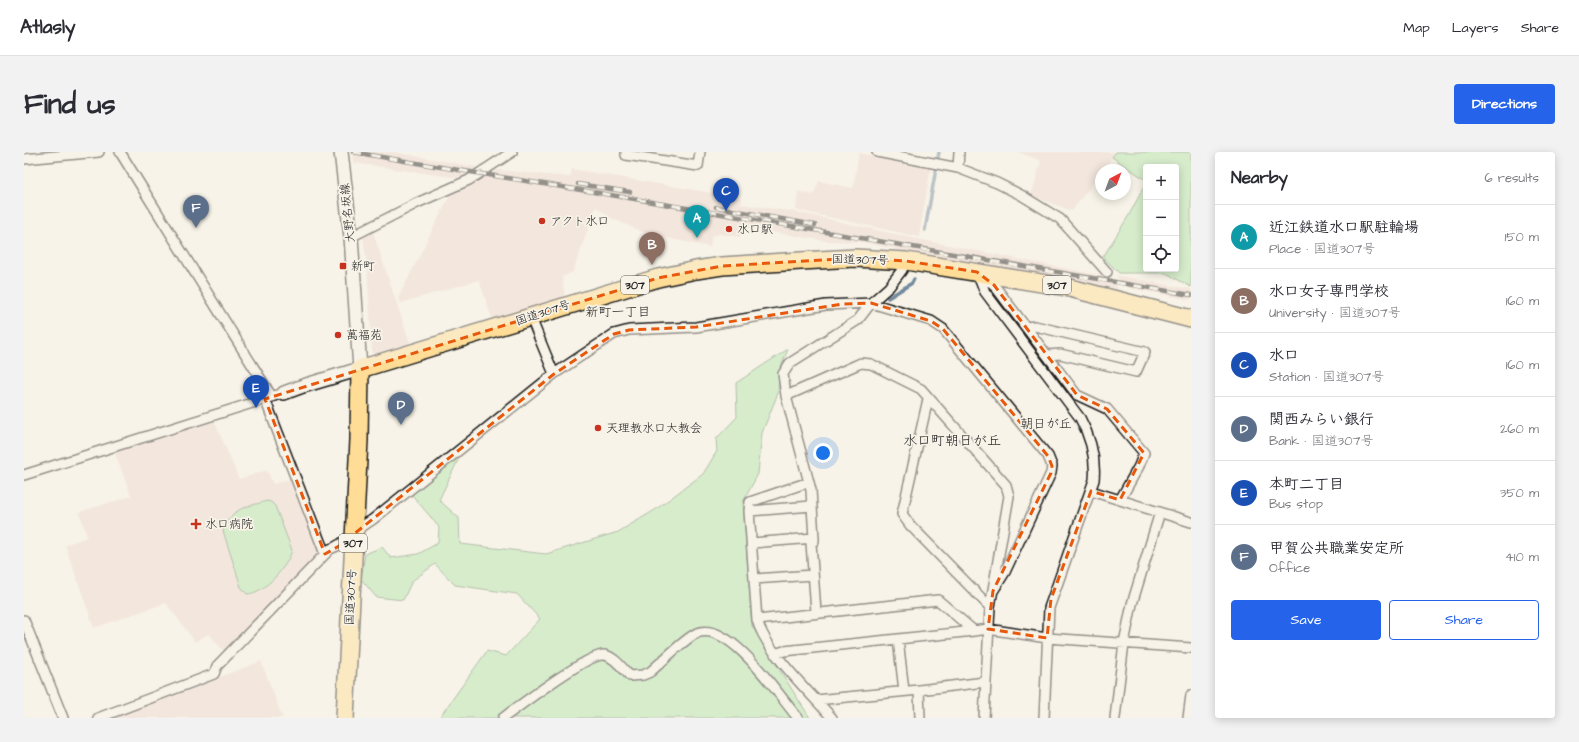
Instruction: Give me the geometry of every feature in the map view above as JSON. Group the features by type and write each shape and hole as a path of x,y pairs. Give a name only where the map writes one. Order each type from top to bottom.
{"highway":[{"name":"国道307号","path":"345,718 359,440 360,369 658,278 696,270 801,261 855,258 906,261 1066,287 1191,319"}],"main road":[{"name":"大野名坂線","path":"341,152 351,238 360,369"},
{"path":"274,396 360,369"}],"street":[{"path":"24,159 99,152"},
{"path":"120,152 274,396 325,554"},
{"path":"351,238 417,202 470,180 512,152"},
{"path":"626,152 626,155 698,166 700,152"},
{"path":"877,152 958,168 997,182 1060,219 1107,272"},
{"path":"958,168 959,152"},
{"path":"816,612 811,543 814,541 814,538 809,482 786,396 783,374 790,363 858,320 871,303 889,287 902,270 906,261"},
{"path":"977,272 994,285 1077,395 1107,409 1144,453 1139,466 1120,500"},
{"path":"977,272 985,292 1057,386 1086,428 1095,460 1094,480 1091,491 1051,599 1048,616 1044,718"},
{"path":"98,718 214,674 217,666 330,549 339,546 354,532 378,516 554,374 614,334 630,330 696,327 826,305 871,303 931,321 943,330 1048,456 1052,466 1051,473 1005,572 993,591"},
{"path":"531,318 554,374"},
{"path":"1026,327 1035,326 1145,352 1136,372 1060,354 1048,355"},
{"path":"786,396 861,364 871,364 921,389 1006,484 1009,496 1008,507 990,607 984,718"},
{"path":"24,475 274,396"},
{"path":"928,398 902,514 910,525 990,607"},
{"path":"809,482 750,502 749,511 757,620 761,631 776,654 832,718"},
{"path":"1091,491 1191,522"},
{"path":"749,511 812,506"},
{"path":"1115,718 1124,643 1132,604 1160,512"},
{"path":"752,543 814,538"},
{"path":"754,579 813,575"},
{"path":"757,620 816,612 938,600 974,631"},
{"path":"24,620 63,718"},
{"path":"776,654 784,651 988,629 1047,638 1191,648"},
{"path":"503,718 538,692 592,657 606,655 630,676 643,675 656,668 695,634 708,631 724,636 741,650 798,718"},
{"path":"898,639 904,691"},
{"path":"816,700 985,682"},
{"path":"919,690 920,718"},
{"path":"1188,718 1191,695"}],"highlighted area":[{"path":"855,258 906,261 977,272 994,285 1077,395 1107,409 1144,453 1120,500 1091,491 1051,599 1047,638 988,629 993,591 1051,473 1052,466 1048,456 943,329 931,321 871,303 843,304 696,327 629,330 614,334 554,374 339,546 325,554 265,399 658,278 722,266"}],"shaded area":[{"path":"352,152 393,152 488,169 570,177 572,169 742,198 741,204 797,212 913,238 1108,277 1119,289 944,259 861,242 825,241 742,227 740,237 719,234 712,236 710,247 647,234 611,218 596,207 573,272 562,277 566,302 493,322 479,280 401,303 398,298 453,189 471,180 353,163"},
{"path":"1018,152 1116,152 1107,164 1095,164 1095,180 1072,211 1031,196 1041,161"},
{"path":"859,153 931,166 919,237 796,210 798,191 813,195 819,181 853,188"},
{"path":"373,232 412,349 379,356 372,353 367,267 363,236"},
{"path":"1115,275 1191,289 1191,300 1129,288"},
{"name":"水口病院","path":"214,420 239,479 267,470 273,484 290,479 321,556 225,653 209,634 195,642 166,603 94,628 65,545 87,537 79,512 131,496 114,451"},
{"path":"261,661 283,718 108,718 160,700"}],"green space":[{"path":"1116,152 1191,152 1191,287 1166,273 1119,273 1103,257 1129,215 1143,189 1143,272 1179,272 1179,164 1143,164 1143,178 1131,170 1131,164 1122,164 1112,157"},
{"path":"788,349 779,372 778,393 762,433 758,474 743,502 752,626 810,718 439,718 487,651 506,656 540,619 517,594 455,585 435,564 412,581 403,600 376,597 361,579 365,554 382,547 391,558 418,554 438,543 439,527 412,495 460,456 439,500 459,518 460,544 546,554 618,532 655,510 703,474 717,451 716,439 737,417 736,383"},
{"path":"267,501 271,502 275,506 292,550 286,564 268,584 254,593 247,594 241,587 223,531 226,523 234,513 246,507"}],"waterway":[{"path":"925,230 939,152"},
{"path":"888,298 912,283 914,279"}],"railway":[{"path":"353,152 1191,295"},
{"path":"578,184 630,192"},
{"path":"716,207 815,225"}],"place":[{"name":"水口","path":"726,211"},
{"name":"アクト水口","path":"542,221"},
{"name":"甲賀公共職業安定所","path":"196,228"},
{"name":"水口駅","path":"729,229"},
{"name":"近江鉄道水口駅駐輪場","path":"697,238"},
{"name":"水口女子専門学校","path":"652,265"},
{"name":"新町","path":"343,266"},
{"name":"萬福苑","path":"338,335"},
{"name":"本町二丁目","path":"256,408"},
{"name":"関西みらい銀行","path":"401,425"},
{"name":"天理教水口大教会","path":"598,428"},
{"name":"水口病院","path":"196,524"}],"district":[{"name":"新町一丁目","path":"618,312"},
{"name":"朝日が丘","path":"1046,424"},
{"name":"水口町朝日が丘","path":"952,441"}]}
